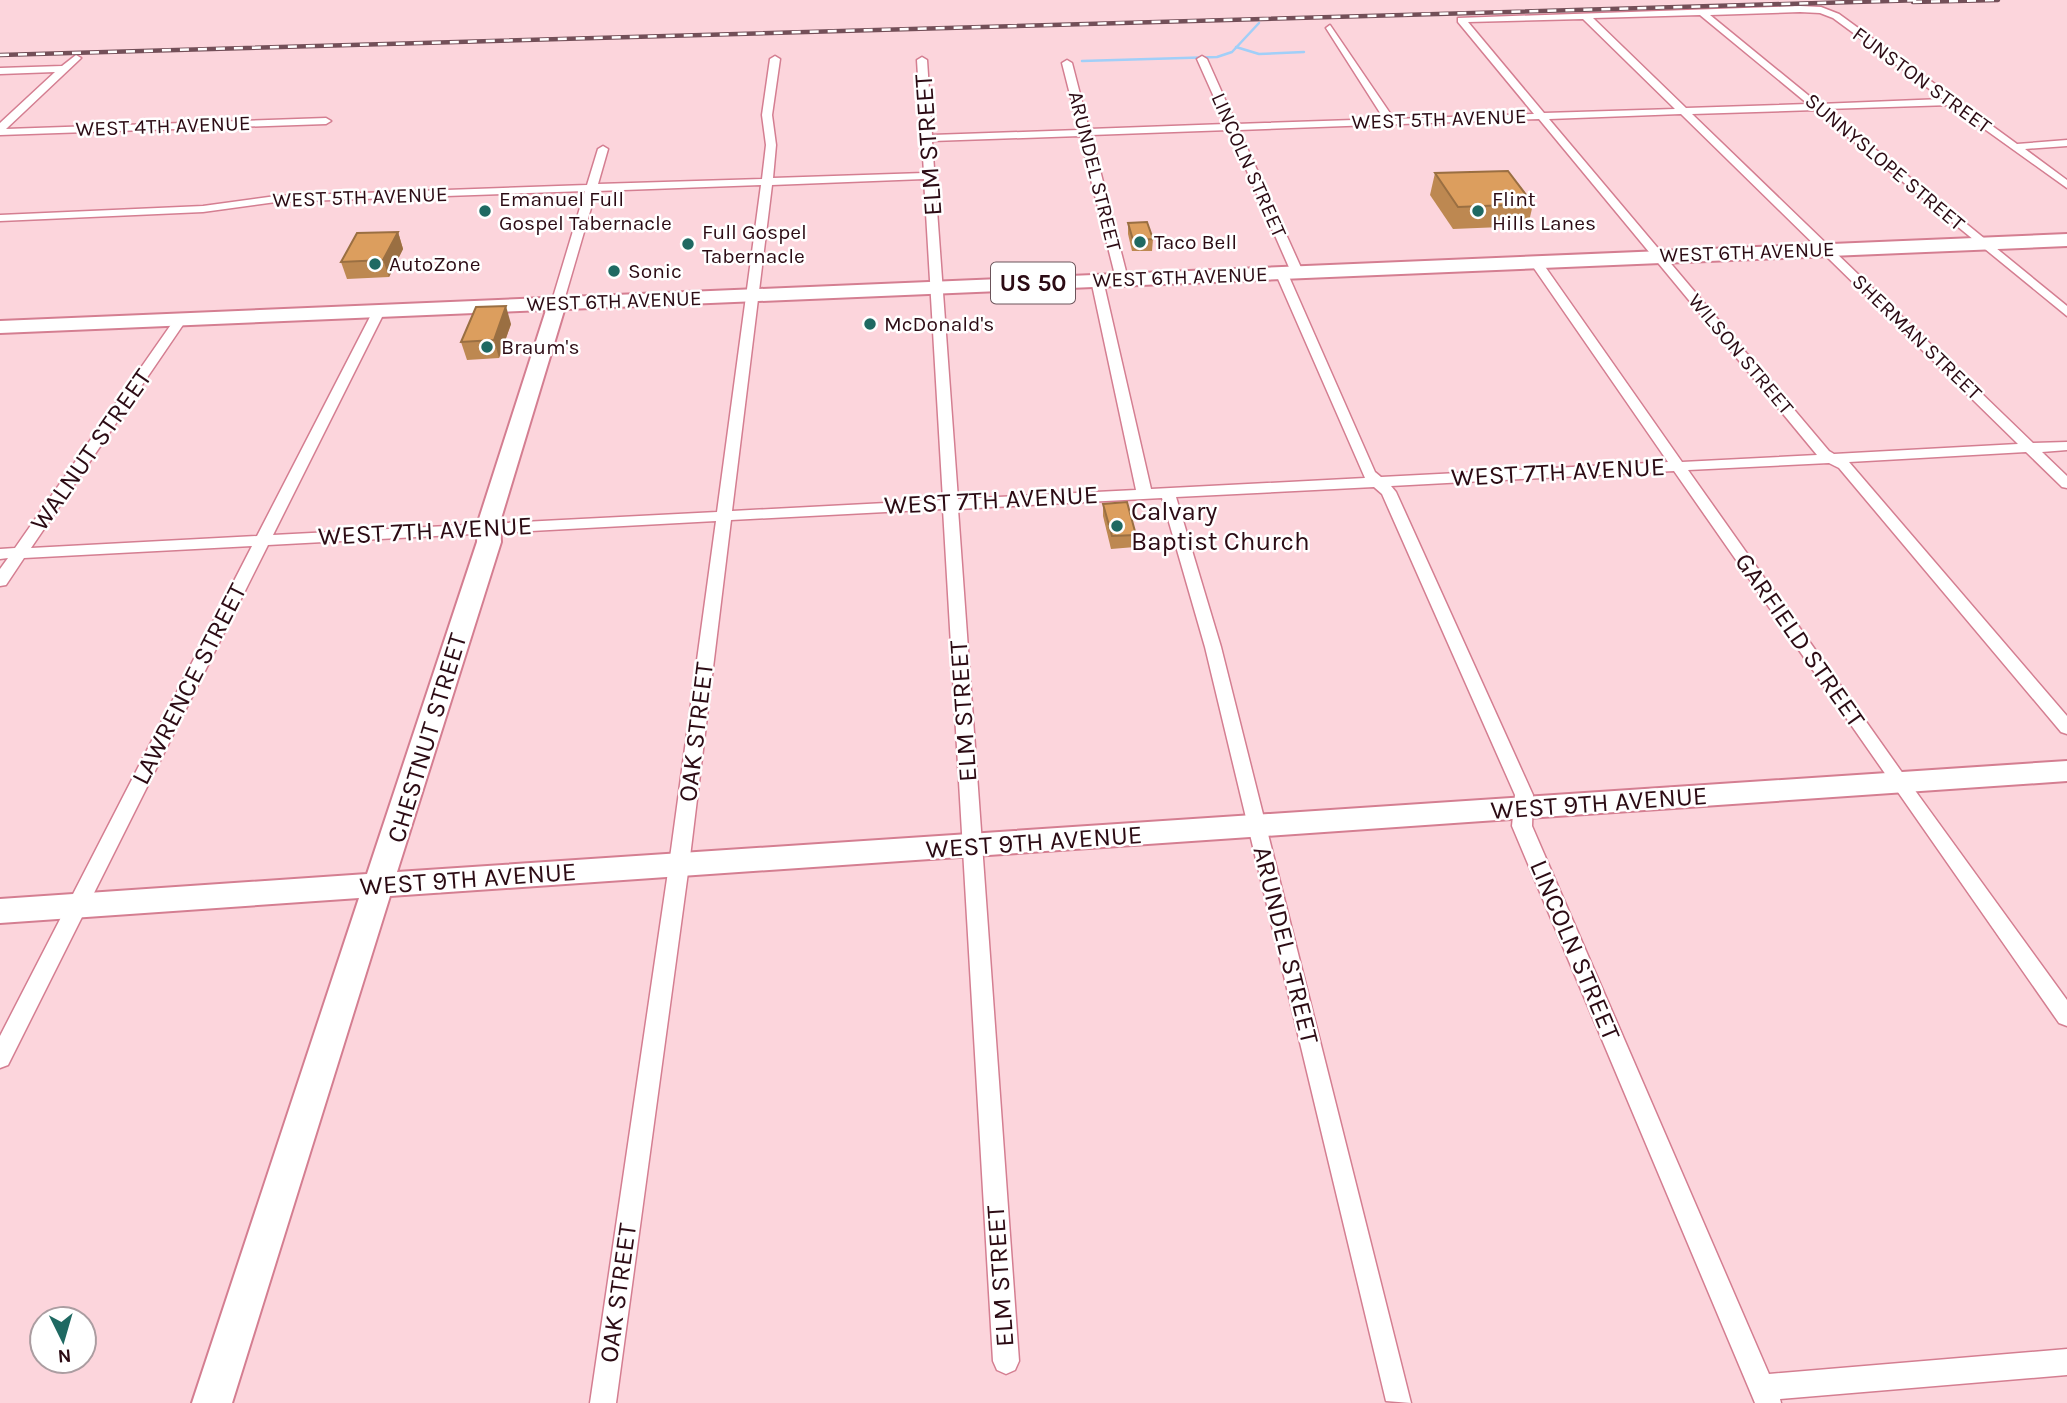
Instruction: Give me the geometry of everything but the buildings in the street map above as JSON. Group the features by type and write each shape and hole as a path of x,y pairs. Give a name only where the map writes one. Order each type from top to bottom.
{"main road":[{"name":"WEST 6TH AVENUE","path":"0,327 2067,240"}],"street":[{"name":"FUNSTON STREET","path":"1524,18 1821,10 1836,16 2067,185"},
{"name":"SUNNYSLOPE STREET","path":"1703,13 2067,312"},
{"name":"SHERMAN STREET","path":"1585,16 2067,484"},
{"name":"WILSON STREET","path":"1524,18 1461,20 1830,458 1844,465 2067,728"},
{"path":"1330,28 1390,120"},
{"path":"0,130 76,58"},
{"name":"OAK STREET","path":"603,1403 679,865 767,182 771,145 767,115 775,59"},
{"name":"LINCOLN STREET","path":"1202,59 1232,127 1369,474 1389,492 1524,795 1522,826 1764,1396"},
{"name":"ELM STREET","path":"922,60 1006,1361"},
{"name":"ARUNDEL STREET","path":"1067,63 1122,279"},
{"path":"0,71 64,69"},
{"name":"WEST 5TH AVENUE","path":"927,138 1950,102"},
{"name":"WEST 4TH AVENUE","path":"0,130 326,121"},
{"path":"2014,147 2067,143"},
{"name":"CHESTNUT STREET","path":"212,1403 489,542 489,528 603,149"},
{"name":"WEST 5TH AVENUE","path":"0,218 203,209 276,199 930,176"},
{"name":"GARFIELD STREET","path":"1535,261 1899,783 2067,1017"},
{"name":"ARUNDEL STREET","path":"1097,280 1144,492"},
{"name":"LAWRENCE STREET","path":"0,1058 379,311"},
{"name":"WALNUT STREET","path":"0,581 181,319"},
{"name":"WEST 7TH AVENUE","path":"0,554 1144,492 2067,446"},
{"name":"ARUNDEL STREET","path":"1167,491 1213,647 1399,1401"},
{"name":"WEST 9TH AVENUE","path":"0,911 2067,771"},
{"path":"1764,1396 2067,1362"}],"waterway":[{"path":"1237,47 1259,23"},
{"path":"1082,61 1217,57 1232,52 1237,47"},
{"path":"1237,47 1259,54 1304,52"}],"railway":[{"path":"0,55 1924,0"},
{"path":"1913,2 1998,0"}],"place":[{"name":"Emanuel Full Gospel Tabernacle","path":"485,211"},
{"name":"Flint Hills Lanes","path":"1478,211"},
{"name":"Taco Bell","path":"1140,242"},
{"name":"Full Gospel Tabernacle","path":"688,244"},
{"name":"AutoZone","path":"375,264"},
{"name":"Sonic","path":"614,271"},
{"name":"McDonald's","path":"870,324"},
{"name":"Braum's","path":"487,347"},
{"name":"Calvary Baptist Church","path":"1117,526"}]}
